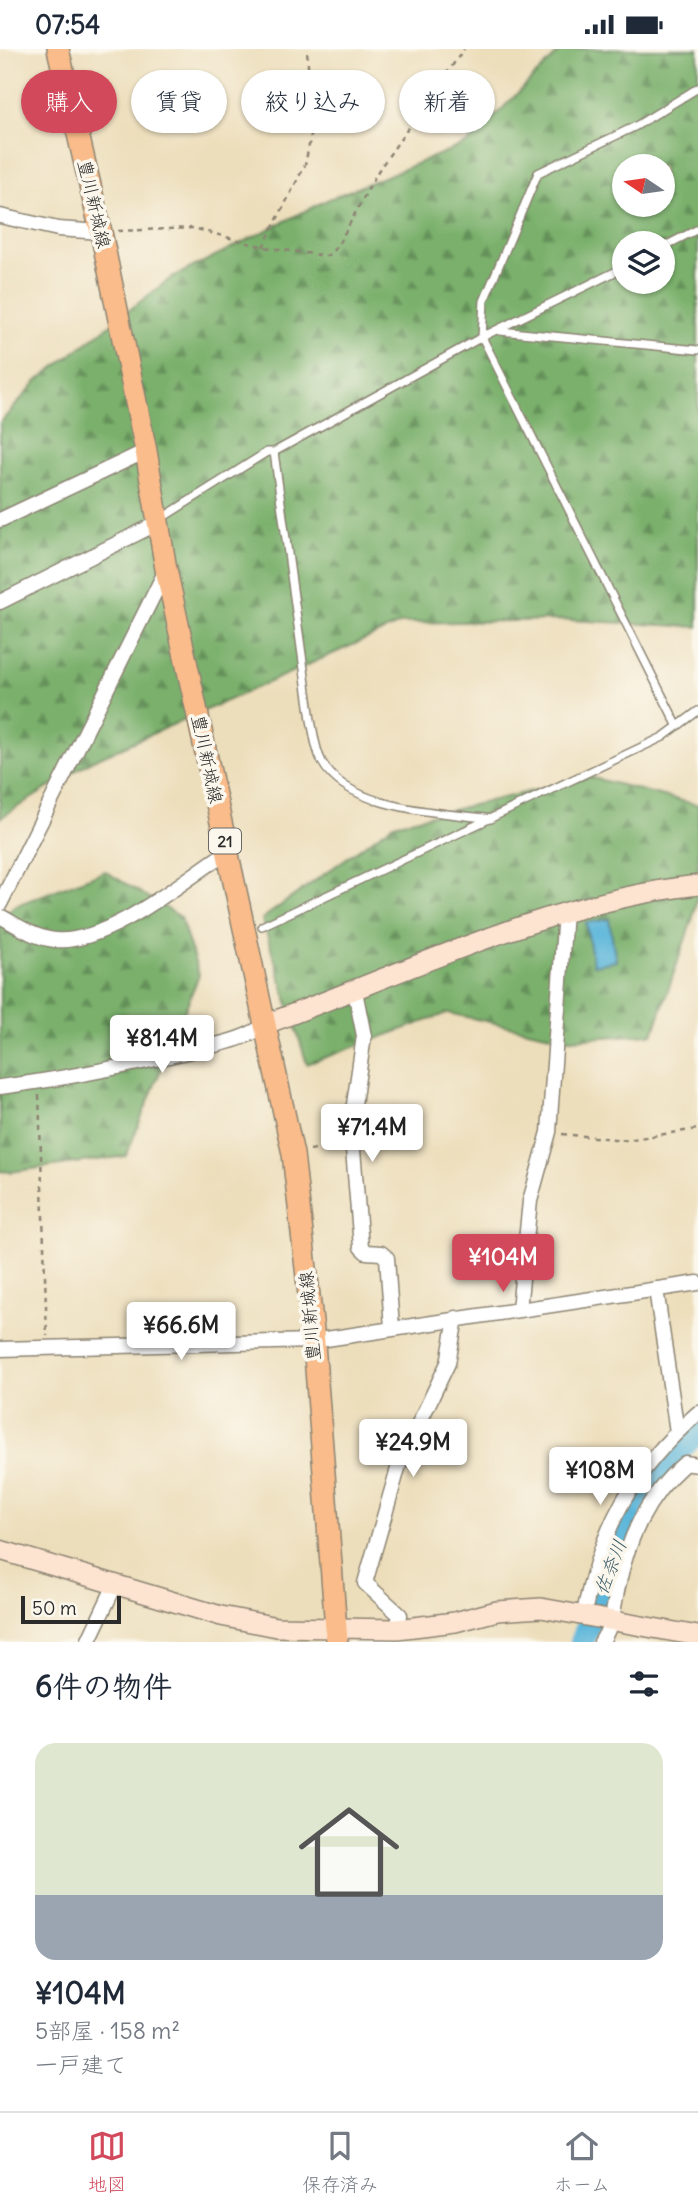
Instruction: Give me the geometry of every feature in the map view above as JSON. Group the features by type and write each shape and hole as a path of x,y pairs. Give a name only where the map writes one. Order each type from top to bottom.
{"main road":[{"name":"豊川新城線","path":"58,49 102,232 146,451 166,569 293,1154 313,1341 336,1636"},
{"path":"266,1024 439,956 565,912 655,890 698,885"},
{"path":"0,1550 232,1619 336,1636 541,1608 584,1613 698,1636"}],"street":[{"path":"0,216 58,229 102,232"},
{"path":"0,520 146,451"},
{"path":"0,602 154,525 157,521"},
{"path":"0,904 166,569"},
{"path":"0,916 40,937 59,940 112,928 227,852"},
{"path":"519,1309 530,1201 549,1132 565,912"},
{"path":"355,991 364,1036 351,1125 361,1247 366,1252 381,1253 387,1258 393,1328"},
{"path":"0,1087 39,1084 251,1036 266,1024"},
{"path":"0,1349 313,1341 698,1283"},
{"path":"656,1289 677,1431"},
{"path":"397,1629 400,1615 365,1583 399,1465 448,1363 456,1318"},
{"path":"584,1613 606,1537 638,1474 677,1431 698,1413"},
{"path":"601,1642 613,1619 623,1567 638,1521 666,1479 685,1463 698,1465"},
{"path":"88,1642 115,1584"}],"lane":[{"path":"677,725 482,337 484,301 538,173 636,126 698,88"},
{"path":"675,241 698,229"},
{"path":"157,521 267,452 274,452 482,337 612,274"},
{"path":"499,331 698,350"},
{"path":"274,452 311,720 323,762 332,775 349,788 386,804 491,819"},
{"path":"262,926 663,737 698,711"}],"path":[{"path":"263,247 305,165 312,130 307,49"},
{"path":"102,232 193,228 263,247 327,256 337,247 378,171 464,49"},
{"path":"39,1084 48,1347"},
{"path":"549,1132 626,1140 698,1129"}],"green space":[{"path":"562,49 698,49 698,627 568,620 402,623 93,760 0,818 0,423 37,381 171,278 329,199 468,143 478,133 495,133 495,116"},
{"path":"590,777 698,805 698,893 693,917 653,1034 569,1039 448,1013 307,1064 262,919 394,824"},
{"path":"105,871 180,917 199,975 126,1156 10,1172 0,1171 0,919 14,906"}],"water":[{"path":"609,919 616,961 593,965 586,923"}],"waterway":[{"name":"佐奈川","path":"582,1642 633,1506 646,1483 698,1431"}]}
